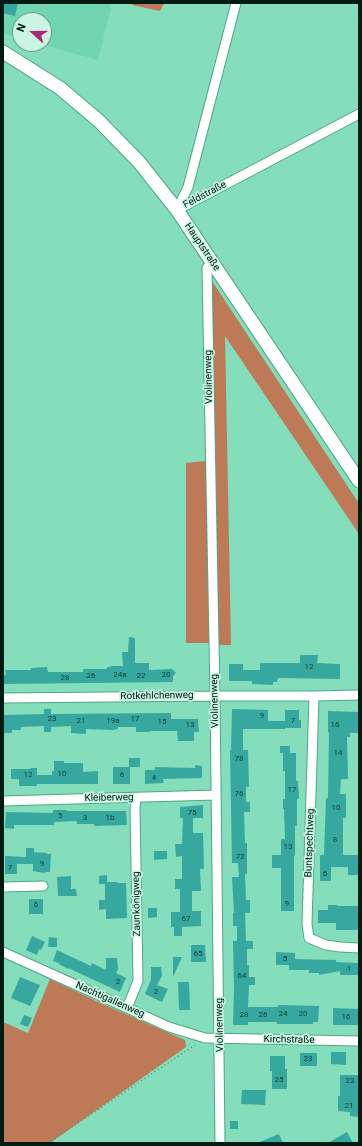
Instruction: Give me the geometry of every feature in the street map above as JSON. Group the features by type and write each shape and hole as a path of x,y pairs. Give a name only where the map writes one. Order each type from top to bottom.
{"street":[{"name":"Feldstraße","path":"177,210 188,187 236,3"},
{"name":"Hauptstraße","path":"3,52 60,88 99,121 139,162 177,210 213,262 359,481"},
{"name":"Feldstraße","path":"177,210 359,114"},
{"name":"Violinenweg","path":"213,262 207,268 215,696 220,1143"},
{"name":"Rotkehlchenweg","path":"3,698 359,695"},
{"name":"Buntspechtweg","path":"314,696 307,924 309,938 326,945 359,948"},
{"name":"Kleiberweg","path":"3,801 216,795"},
{"name":"Zaunkönigweg","path":"128,1008 138,981 136,798"},
{"path":"3,887 43,886"},
{"name":"Nachtigallenweg","path":"3,952 170,1027 205,1038 220,1039"},
{"name":"Kirchstraße","path":"220,1039 359,1041"}],"path":[{"path":"48,1143 205,1038"}],"shaded area":[{"path":"3,3 112,3 98,60 52,47 52,12 12,12 12,36 3,34"},
{"path":"133,3 164,3 160,11 132,5"},
{"path":"202,266 359,502 359,534 225,336 231,645 186,643 186,463 206,461"},
{"path":"50,979 185,1040 186,1047 50,1143 3,1143 3,1022 28,1033"}],"building":[{"path":"3,3 18,3 16,12 12,12 12,15 3,13"},
{"path":"129,637 135,638 135,663 149,663 149,670 172,669 176,673 173,676 173,682 3,684 3,675 6,675 5,670 31,670 31,668 47,667 48,672 83,672 83,669 107,669 107,667 111,666 123,666 122,652 128,652"},
{"path":"300,655 318,655 317,663 340,664 340,679 278,678 277,682 273,682 273,685 252,684 252,681 229,681 229,664 243,664 243,670 260,670 260,663 300,663"},
{"path":"44,709 51,709 51,714 171,713 171,719 198,719 199,732 194,732 194,741 178,741 177,731 136,732 136,727 118,727 118,729 113,730 86,729 86,734 71,733 71,726 51,727 51,732 44,732 44,726 21,727 21,730 12,730 12,733 3,733 3,715 44,714"},
{"path":"232,709 268,710 268,721 285,721 285,710 299,710 301,728 243,729 243,750 248,750 249,787 246,787 246,802 250,802 250,812 244,812 245,843 247,843 247,874 245,874 246,900 250,900 250,913 245,913 246,941 253,941 253,949 247,949 247,965 249,965 249,977 255,977 255,985 249,985 248,1007 278,1007 278,1005 319,1006 318,1022 313,1022 313,1024 248,1022 248,1025 233,1025 233,941 237,941 237,926 233,926 234,913 232,877 239,877 238,863 232,863 230,750"},
{"path":"328,711 359,712 359,733 350,733 350,737 347,737 348,779 341,779 340,794 346,794 346,818 343,818 343,855 359,855 359,875 348,875 348,867 331,867 331,881 320,881 320,855 324,855 326,798 328,798"},
{"path":"280,746 290,746 290,753 296,753 296,781 298,781 299,799 297,799 297,826 295,826 294,911 281,911 281,868 272,868 272,855 281,855 281,839 285,839 283,799 285,799 285,771 283,771 283,753 280,753"},
{"path":"129,758 140,758 140,767 129,767"},
{"path":"54,761 64,761 64,763 83,763 83,772 98,771 98,784 37,784 37,786 19,786 19,779 11,779 11,769 37,768 37,775 52,775 52,771 54,771"},
{"path":"195,765 202,766 202,778 163,779 164,783 145,784 145,770 155,770 155,767 195,768"},
{"path":"113,767 130,767 130,784 113,784"},
{"path":"203,805 203,818 193,818 193,833 203,833 204,869 200,869 201,891 192,891 192,911 201,911 201,926 182,927 182,936 174,936 174,927 171,927 171,912 180,912 180,889 175,889 175,879 182,879 182,856 176,857 175,844 182,844 183,818 180,818 180,807"},
{"path":"53,810 126,811 127,825 94,826 94,824 77,824 77,821 54,822 54,825 14,825 14,829 5,828 6,812 53,813"},
{"path":"26,848 34,848 34,852 51,854 50,872 44,873 33,871 33,864 17,864 17,874 5,874 5,856 26,857"},
{"path":"154,851 167,851 167,859 154,860"},
{"path":"107,875 107,882 126,883 127,918 106,919 106,909 99,910 99,900 105,900 105,884 99,884 99,876"},
{"path":"71,876 71,889 76,889 77,896 58,896 57,877"},
{"path":"29,899 43,899 43,914 29,914"},
{"path":"328,905 359,906 359,930 336,930 336,923 318,923 318,910 328,910"},
{"path":"148,908 157,908 157,917 148,918"},
{"path":"32,936 45,942 41,950 39,949 37,955 26,950"},
{"path":"49,937 57,938 57,947 48,947"},
{"path":"191,945 205,945 206,962 191,962"},
{"path":"57,950 91,966 92,963 106,970 106,958 117,958 118,969 116,973 126,978 120,992 53,961"},
{"path":"276,952 295,953 295,959 336,960 336,962 358,963 358,975 340,975 340,971 319,975 319,973 309,973 309,970 289,970 289,965 276,965"},
{"path":"173,957 182,957 173,977"},
{"path":"151,967 161,967 162,976 157,985 168,989 162,1002 145,994 151,980"},
{"path":"20,977 40,985 30,1006 11,998"},
{"path":"178,982 189,982 190,1010 179,1010"},
{"path":"333,1008 359,1009 359,1025 333,1025"},
{"path":"24,1015 32,1018 28,1027 20,1024"},
{"path":"331,1052 346,1052 346,1065 331,1064"},
{"path":"300,1053 317,1053 317,1066 300,1066"},
{"path":"270,1056 285,1056 285,1069 287,1069 287,1089 272,1089"},
{"path":"340,1075 359,1075 359,1117 350,1116 350,1112 338,1111"},
{"path":"242,1090 266,1090 265,1105 241,1104"},
{"path":"230,1121 238,1121 238,1129 230,1129"},
{"path":"347,1132 353,1143 328,1143"},
{"path":"279,1134 283,1143 257,1143"}]}
